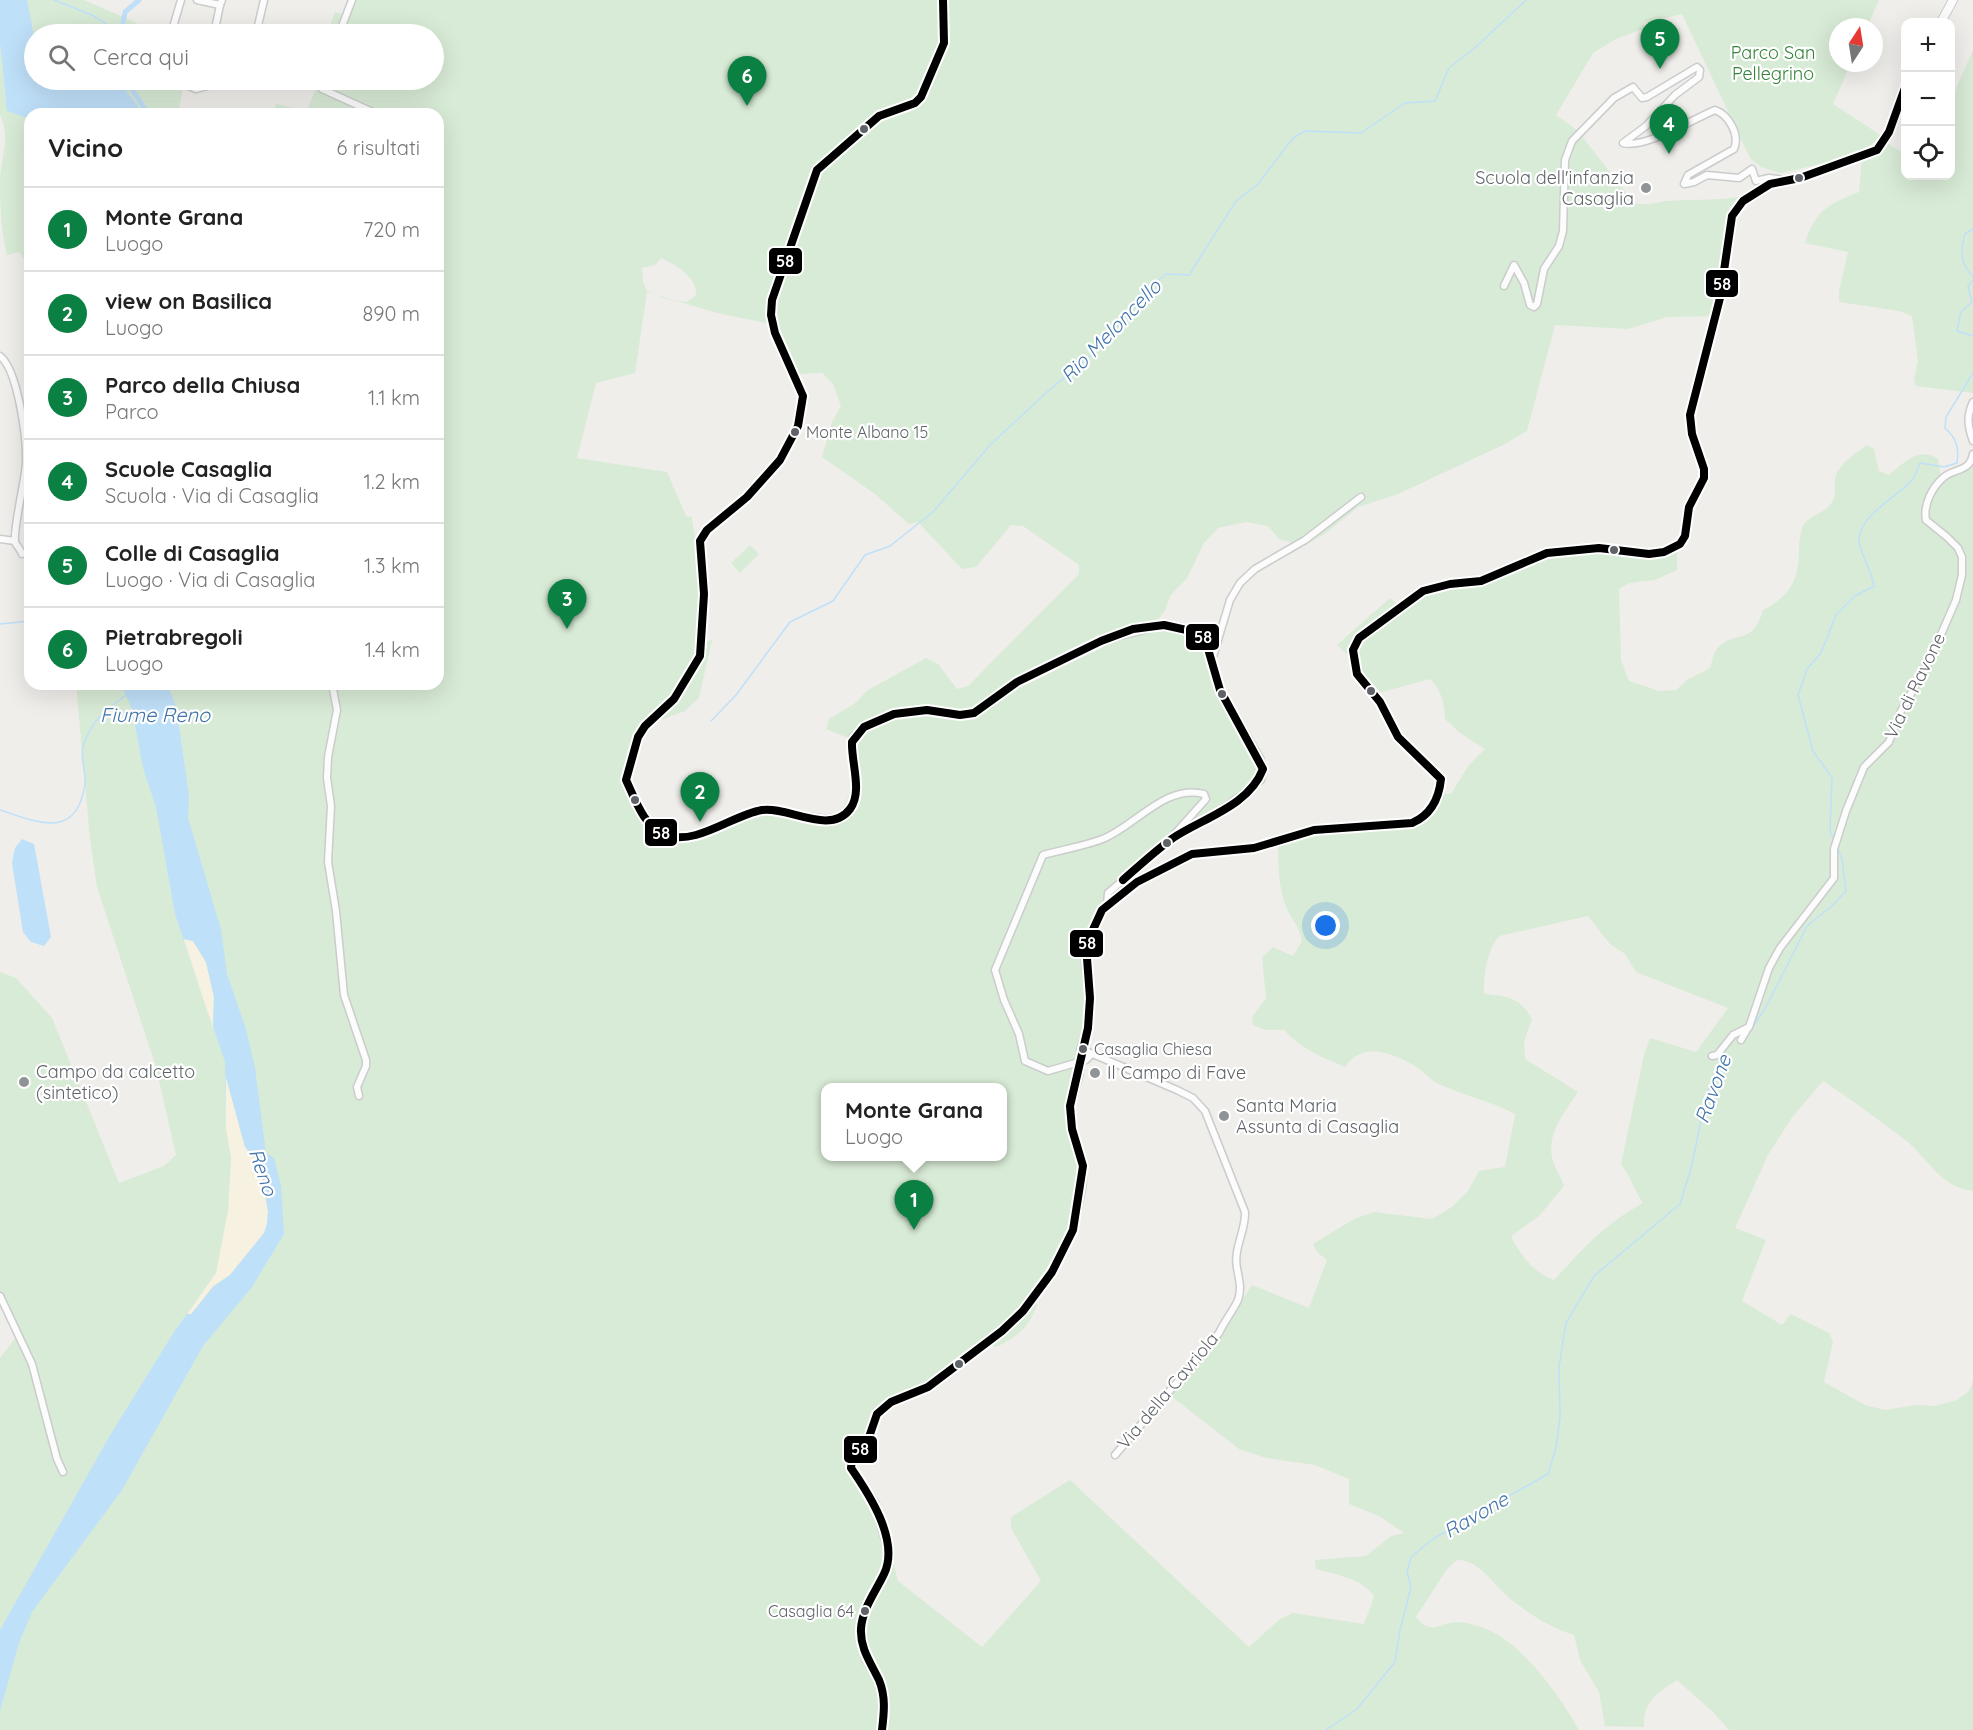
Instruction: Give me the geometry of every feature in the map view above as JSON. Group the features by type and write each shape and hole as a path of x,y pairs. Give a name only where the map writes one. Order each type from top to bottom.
{"street":[{"path":"174,24 180,0"},
{"path":"197,0 221,3 216,24"},
{"path":"258,24 264,0"},
{"path":"343,24 352,0"},
{"path":"943,0 945,37 926,91 915,103 872,122 829,158 813,177 772,300 771,315 775,333 799,381 803,396 798,426 780,460 747,497 707,530 700,543 704,594 700,656 674,699 645,726 638,737 626,776 635,800 650,825 672,837 693,834 764,810 779,810 818,818 839,817 850,808 854,797 856,779 851,744 853,736 860,730 885,716 909,712 972,714 990,704 1011,685 1103,640 1165,625 1200,633 1206,642 1220,690 1260,758 1262,775 1261,780 1215,815 1170,840"},
{"path":"1943,18 1953,0"},
{"path":"1504,286 1514,265 1524,283 1530,305 1534,307 1537,304 1544,269 1560,246 1563,231 1565,160 1572,141 1614,98 1627,88 1633,87 1642,98 1647,98 1688,70 1697,67 1700,70 1699,76 1675,95 1646,126 1623,143 1637,142 1664,133 1715,110 1722,113 1735,133 1736,145 1731,152 1688,175 1684,184 1707,175 1739,178 1752,169 1756,181 1769,178 1785,180"},
{"path":"326,90 364,108"},
{"path":"882,1730 885,1705 879,1681 866,1659 861,1629 864,1613 886,1570 890,1552 875,1503 851,1468 852,1459 868,1440 877,1414 891,1402 928,1387 1002,1331 1023,1311 1052,1272 1073,1230 1083,1186 1083,1166 1072,1130 1070,1106 1086,1035 1090,998 1085,957 1086,945 1102,910 1137,882 1192,854 1254,848 1314,830 1412,823 1426,813 1439,796 1441,779 1398,736 1380,702 1357,674 1352,656 1359,638 1423,591 1450,584 1481,580 1547,553 1599,548 1649,554 1664,552 1680,544 1685,536 1689,507 1704,478 1704,469 1692,434 1690,415 1720,298 1732,216 1743,201 1770,184 1800,178 1876,150 1889,132 1901,96"},
{"path":"0,356 7,361 11,373 20,411 24,445"},
{"path":"1973,402 1968,415 1968,427 1973,441"},
{"name":"Via di Ravone","path":"1741,1040 1749,1027 1769,968 1780,948 1834,878 1835,845 1864,767 1889,742 1901,711 1929,662 1956,600 1962,575 1962,556 1947,537 1926,520 1924,511 1936,488 1945,477 1962,471 1973,454"},
{"path":"22,554 15,542 24,477"},
{"path":"1211,663 1230,600 1240,583 1255,569 1305,540 1361,497"},
{"path":"0,539 15,542"},
{"path":"333,690 337,710 328,757 327,777 331,806 328,862 336,910 344,995 366,1060 366,1066 357,1087 359,1096"},
{"path":"1086,1035 1092,1054 1086,1060 1048,1071 1025,1060 1018,1034 995,973 998,959 1038,865 1043,855 1106,838 1163,800 1195,791 1204,794 1206,800 1170,840 1108,893 1107,905"},
{"path":"1712,1056 1717,1055 1733,1035 1749,1027"},
{"name":"Via della Cavriola","path":"1081,1049 1177,1090 1192,1098 1205,1110 1245,1212 1245,1223 1236,1264 1241,1284 1237,1304 1227,1314 1219,1333 1115,1455"},
{"path":"0,1296 32,1364 57,1460 63,1472"}],"green space":[{"path":"0,0 84,0 137,23 24,24 24,90 183,90 179,108 24,108 24,259 19,252 7,255 2,227 0,180 5,131 0,115"},
{"name":"Parco San Pellegrino","path":"351,0 1879,0 1871,18 1829,18 1829,72 1847,72 1833,104 1882,136 1865,149 1821,164 1780,173 1761,167 1750,158 1682,14 1642,23 1646,28 1616,39 1593,53 1556,115 1577,130 1634,203 1739,197 1731,215 1716,316 1667,317 1628,329 1555,325 1527,431 1505,444 1398,494 1358,507 1326,533 1304,546 1279,539 1268,526 1246,522 1218,528 1204,543 1187,578 1170,596 1165,610 1155,624 1195,631 1205,636 1234,712 1261,766 1248,795 1194,825 1134,868 1106,903 1081,960 1091,983 1073,1121 1087,1173 1075,1215 1052,1260 1026,1298 1032,1298 1037,1304 1031,1319 1010,1339 996,1347 983,1342 957,1367 881,1409 876,1429 849,1461 878,1507 898,1581 982,1647 1041,1581 1011,1528 1011,1517 1070,1480 1249,1647 1280,1619 1293,1613 1364,1624 1374,1597 1370,1591 1348,1578 1316,1569 1315,1560 1366,1556 1391,1536 1404,1533 1379,1516 1349,1504 1349,1479 1315,1465 1266,1458 1239,1449 1171,1396 1201,1361 1252,1285 1309,1308 1327,1260 1317,1252 1313,1244 1354,1219 1374,1212 1432,1219 1452,1207 1468,1191 1479,1171 1505,1167 1515,1114 1437,1083 1415,1066 1397,1057 1369,1052 1352,1059 1345,1067 1305,1047 1284,1030 1265,1030 1253,1025 1252,1017 1266,998 1262,957 1273,947 1293,956 1302,941 1282,894 1278,840 1339,825 1418,819 1429,809 1438,794 1451,794 1468,766 1485,749 1460,733 1445,719 1442,697 1430,679 1375,694 1356,674 1351,658 1337,645 1390,598 1405,610 1429,590 1474,583 1536,559 1560,554 1624,546 1637,552 1661,553 1677,550 1677,570 1655,580 1629,583 1619,589 1621,660 1629,681 1659,691 1676,690 1687,680 1710,668 1717,649 1723,643 1748,634 1759,622 1763,610 1780,599 1791,587 1797,571 1800,537 1804,524 1830,505 1835,495 1837,474 1852,456 1867,445 1874,449 1879,471 1889,475 1906,461 1918,455 1931,455 1938,459 1941,476 1973,460 1973,1191 1951,1184 1904,1139 1823,1081 1791,1119 1768,1155 1735,1228 1766,1240 1742,1301 1782,1325 1791,1314 1829,1333 1833,1342 1824,1382 1865,1405 1885,1410 1916,1405 1935,1406 1957,1400 1969,1391 1973,1381 1973,1730 1729,1730 1713,1712 1677,1680 1649,1704 1644,1718 1644,1727 1605,1726 1599,1692 1580,1660 1574,1635 1557,1629 1534,1616 1513,1601 1480,1569 1473,1564 1457,1560 1447,1569 1416,1617 1427,1626 1436,1627 1464,1622 1496,1634 1538,1670 1579,1730 880,1730 880,1724 878,1730 0,1730 0,1358 20,1332 0,1300 0,972 16,978 52,1018 119,1183 164,1166 176,1155 155,1064 97,887 90,839 77,690 444,690 444,108 308,108 315,90 444,90 444,24 331,24 335,12 345,15","holes":["661,258 684,272 696,288 696,295 687,302 674,300 717,313 771,324 796,374 822,373 833,384 841,406 832,422 822,457 875,494 909,524 918,522 962,569 976,567 1011,525 1023,526 1079,565 1079,574 968,686 957,689 938,664 926,658 868,690 854,704 829,719 826,729 851,739 861,732 850,745 858,777 840,814 809,818 765,808 676,840 658,833 638,806 626,775 647,725 685,711 699,698 712,640 700,643 702,584 692,517 686,516 667,472 577,458 596,383 635,373 647,292 655,294 647,291 643,282 642,268 655,265","1588,916 1610,944 1625,954 1636,972 1728,1008 1696,1052 1650,1038 1644,1055 1621,1164 1643,1203 1605,1229 1554,1280 1540,1273 1528,1262 1511,1236 1539,1216 1564,1186 1553,1161 1552,1142 1562,1116 1578,1092 1525,1059 1524,1042 1532,1019 1518,1002 1506,997 1484,994 1484,979 1491,948 1499,936"]},
{"path":"1973,50 1973,393 1916,386 1914,379 1918,361 1912,316 1899,311 1839,302 1839,291 1848,252 1805,243 1818,216 1824,210 1859,192 1862,158 1885,142 1901,152 1901,180 1955,180 1955,91"},
{"path":"276,104 294,108 275,108"},
{"path":"750,545 759,554 740,573 731,563"}],"sand":[{"path":"183,939 193,941 206,962 214,997 213,1028"},
{"path":"225,1074 245,1147 260,1164 268,1212 267,1224 264,1233 230,1275 213,1286 191,1315 187,1314 216,1273 228,1211 231,1158 226,1129"}],"water":[{"path":"0,0 27,0 32,24 24,24 24,90 126,90 139,108 24,108 24,117 7,111 0,42"},
{"name":"Fiume Reno","path":"124,690 169,690 176,706 189,795 188,818 221,929 227,974 246,1029 255,1068 266,1153 274,1158 281,1186 284,1234 252,1287 203,1346 122,1490 32,1612 19,1643 0,1711 0,1630 109,1437 174,1332 216,1273 187,1314 191,1314 213,1287 230,1275 264,1233 267,1224 268,1212 260,1164 245,1147 226,1077 226,1129 225,1062 205,1003 213,1026 214,997 206,962 193,941 183,939 175,914 156,807 143,768 132,709"},
{"path":"22,839 34,844 51,937 44,946 31,942 23,932 12,863 15,848"}],"waterway":[{"path":"54,0 92,15 106,24"},
{"path":"123,24 125,12 139,0"},
{"name":"Rio Meloncello","path":"711,721 736,695 790,622 833,601 865,555 890,546 933,512 990,445 1047,392 1101,347 1144,292 1166,274 1189,275 1236,201 1258,184 1293,138 1305,131 1361,133 1405,103 1435,101 1449,68 1476,47 1526,0"},
{"path":"132,90 144,108"},
{"name":"Ravone","path":"1973,229 1965,234 1962,246 1963,262 1973,277"},
{"name":"Ravone","path":"1973,280 1968,286 1972,302 1961,312 1957,331 1973,336"},
{"name":"Ravone","path":"1834,839 1830,832 1832,778 1813,751 1798,695 1807,669 1821,653 1836,615 1855,596 1874,586 1859,542 1860,533 1871,515 1912,480 1920,463 1944,467 1957,463 1958,452 1952,436 1945,428 1946,417 1973,373"},
{"path":"0,624 24,622"},
{"path":"0,810 28,819 53,823 74,814 81,802 85,784 82,753 84,743 101,716 126,695"},
{"name":"Ravone","path":"1752,1028 1766,1007 1807,926 1846,891 1842,859 1837,847"},
{"name":"Ravone","path":"1326,1730 1357,1709 1395,1662 1411,1587 1407,1572 1411,1557 1433,1539 1548,1474 1556,1448 1560,1417 1559,1367 1566,1323 1594,1276 1680,1204 1692,1165 1706,1095 1727,1047"}],"transit line":[{"name":"58","path":"943,0 944,43 921,97 915,103 879,116 817,170 772,300 771,315 775,333 803,396 798,426 780,460 747,497 707,530 700,541 704,594 700,656 674,699 645,726 638,737 626,780 646,819 651,826 665,835 677,837 702,833 762,810 831,820 842,817 854,802 856,786 852,742 864,727 894,714 927,710 960,715 974,713 1017,682 1101,641 1133,629 1164,625 1200,633 1206,642 1220,690 1263,769 1256,782 1236,802 1173,838 1123,880"},
{"name":"58","path":"882,1730 883,1693 864,1649 861,1629 867,1607 884,1574 888,1561 888,1547 874,1504 851,1468 852,1459 868,1440 877,1414 891,1402 928,1387 1002,1331 1023,1311 1052,1272 1073,1230 1083,1166 1072,1129 1070,1106 1088,1028 1090,998 1086,945 1102,910 1137,882 1192,854 1254,848 1314,830 1412,823 1429,811 1436,799 1441,779 1398,737 1380,702 1357,674 1353,650 1359,638 1423,591 1450,584 1481,581 1547,553 1599,548 1649,554 1664,552 1680,544 1685,536 1689,507 1704,478 1704,469 1692,434 1690,415 1720,298 1732,216 1743,201 1770,184 1800,178 1877,150 1889,132 1901,99"}],"place":[{"name":"Colle di Casaglia","path":"1660,69"},
{"name":"Pietrabregoli","path":"747,106"},
{"name":"Scuole Casaglia","path":"1669,154"},
{"name":"Scuola dell'infanzia Casaglia","path":"1646,188"},
{"name":"Monte Albano 15","path":"795,432"},
{"name":"Parco della Chiusa","path":"567,629"},
{"name":"view on Basilica","path":"700,822"},
{"name":"Casaglia Chiesa","path":"1083,1049"},
{"name":"Il Campo di Fave","path":"1095,1073"},
{"name":"Campo da calcetto (sintetico)","path":"24,1082"},
{"name":"Santa Maria Assunta di Casaglia","path":"1224,1116"},
{"name":"Monte Grana","path":"914,1230"},
{"name":"Casaglia 64","path":"865,1611"}],"water label":[{"name":"Reno","path":"263,1172"}]}
